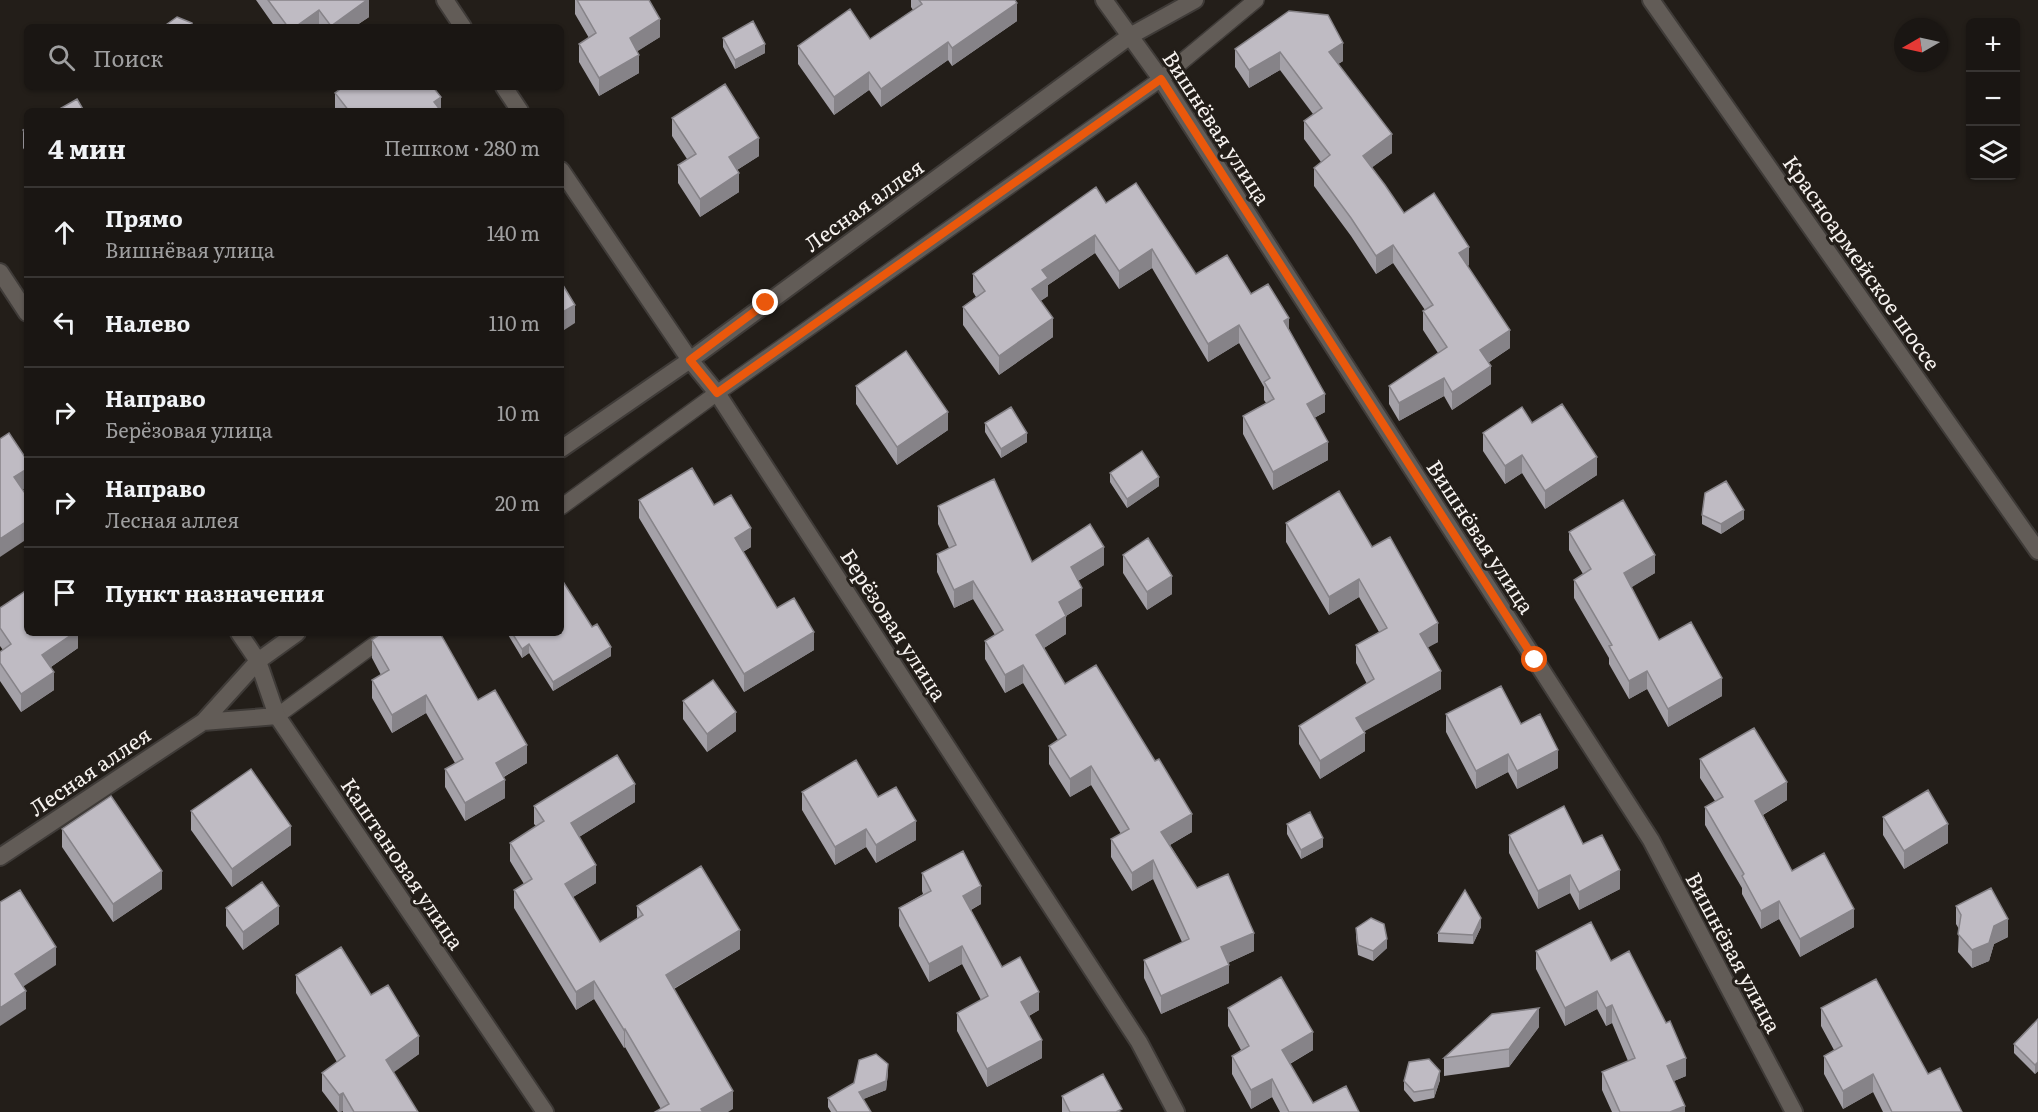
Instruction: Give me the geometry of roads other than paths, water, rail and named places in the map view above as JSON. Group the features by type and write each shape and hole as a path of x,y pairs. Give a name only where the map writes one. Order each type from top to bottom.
{"street":[{"path":"445,0 461,24"},
{"name":"Вишнёвая улица","path":"1104,0 1161,79 1651,840 1794,1112"},
{"name":"Лесная аллея","path":"564,448 690,360 1130,36 1195,0"},
{"name":"Красноармейское шоссе","path":"1651,0 2038,551"},
{"path":"506,90 518,108"},
{"name":"Берёзовая улица","path":"564,174 690,360 717,393 1139,1042 1176,1112"},
{"path":"0,272 24,308"},
{"name":"Каштановая улица","path":"241,636 258,661 277,716 545,1112"},
{"name":"Лесная аллея","path":"0,856 203,722 258,661 293,636"},
{"name":"Лесная аллея","path":"203,722 277,716"}],"lane":[{"path":"564,505 717,393 1161,79 1256,0"},
{"path":"277,716 386,636"}]}
